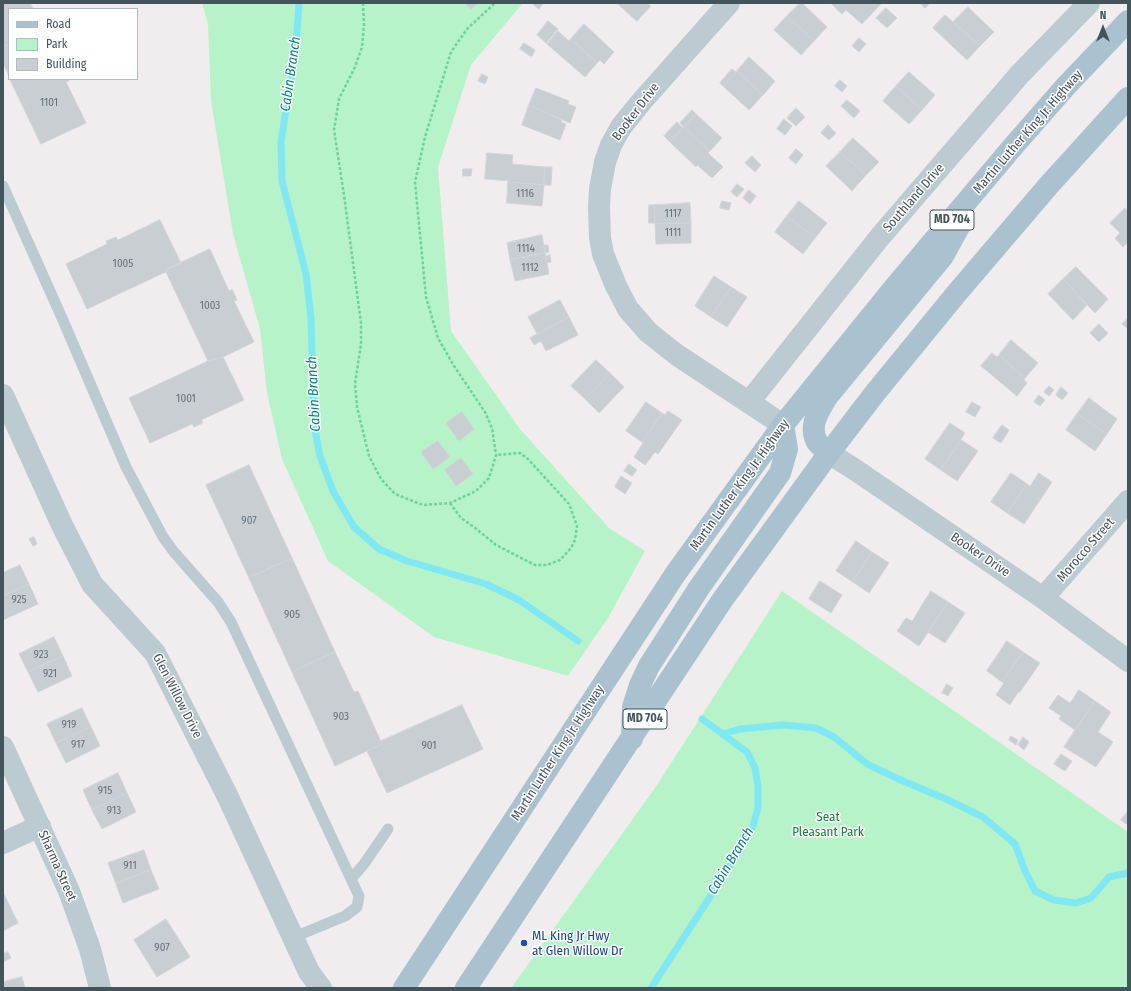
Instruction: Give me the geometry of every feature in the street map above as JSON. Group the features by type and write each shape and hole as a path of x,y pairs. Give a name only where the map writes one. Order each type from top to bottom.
{"main road":[{"name":"Martin Luther King Jr. Highway","path":"404,988 676,573 783,426 894,288 962,207 1066,86 1128,21"},
{"name":"MD 704","path":"466,988 632,739 723,599 829,453 875,393 956,294 1049,185 1128,98"},
{"path":"829,453 817,442 813,430 814,419 828,397 942,256 956,235 961,224 962,207"},
{"path":"632,739 633,707 640,685 649,666 699,588 780,473 787,449 783,426"}],"street":[{"name":"Booker Drive","path":"729,3 642,100 611,145 602,173 599,207 600,238 606,261 616,286 628,309 648,332 677,355 750,402 783,426"},
{"name":"Southland Drive","path":"750,402 880,238 1020,74 1089,3"},
{"name":"Glen Willow Drive","path":"3,395 62,525 92,584 155,653 227,795 292,938 309,972 321,988"},
{"name":"Booker Drive","path":"829,453 858,471 1043,598 1128,661"},
{"name":"Morocco Street","path":"1043,598 1128,501"},
{"name":"Sharma Street","path":"3,747 69,891 90,949 100,988"},
{"path":"3,843 40,826"}],"lane":[{"path":"3,186 126,467 163,537 174,552 218,602 231,622 360,896 357,907 345,916 292,938"},
{"path":"352,878 364,864 388,829"}],"path":[{"path":"363,3 364,25 362,47 355,67 339,99 334,130 361,323 361,344 355,384 357,407 369,456 382,480 395,494 423,504 450,503 476,491 489,478 496,455 492,428 485,412 454,366 438,338 426,297 416,182 425,137 451,52 467,29 495,3"},
{"path":"450,503 461,518 496,545 535,565 547,565 560,560 571,548 575,540 577,526 569,504 528,459 520,453 496,455"}],"green space":[{"path":"202,3 523,3 471,65 438,167 451,331 520,429 609,528 645,551 608,618 568,676 434,637 328,561 282,459 267,393 260,329 233,234 211,101 208,24"},
{"name":"Seat Pleasant Park","path":"782,591 1128,832 1128,988 511,988 655,788"}],"building":[{"path":"3,3 30,3 32,8 8,8 8,44 3,47"},
{"path":"465,3 478,3 471,9"},
{"path":"532,3 543,3 539,9"},
{"path":"617,3 647,3 651,6 637,21"},
{"path":"800,3 802,3 827,27 814,41 787,16"},
{"path":"831,3 882,3 862,24 846,10 842,14"},
{"path":"920,3 930,3 925,8"},
{"path":"968,7 994,32 980,46 953,22"},
{"path":"886,8 897,18 887,28 876,18"},
{"path":"945,15 980,46 967,60 933,28"},
{"path":"787,16 814,41 801,55 774,30"},
{"path":"548,21 558,29 546,43 537,35"},
{"path":"584,24 614,52 604,64 600,60 597,63 571,39"},
{"path":"558,31 569,41 571,39 597,63 585,77 547,44"},
{"path":"859,38 866,44 859,52 852,46"},
{"path":"524,43 535,50 532,56 520,49"},
{"path":"8,44 8,74 3,63 3,47"},
{"path":"749,57 775,81 763,95 737,71"},
{"path":"732,69 736,72 723,86 720,83"},
{"path":"737,71 763,95 749,110 723,86"},
{"path":"909,72 935,95 922,110 896,86"},
{"path":"482,74 488,77 485,84 478,81"},
{"path":"10,80 69,81 66,82 86,123 41,144"},
{"path":"840,80 847,86 842,92 835,86"},
{"path":"896,86 922,110 909,124 883,101"},
{"path":"536,88 569,101 568,104 576,107 570,123 529,105"},
{"path":"847,100 860,111 854,118 841,106"},
{"path":"529,105 562,120 561,122 566,124 560,140 522,125"},
{"path":"796,108 805,117 796,126 787,118"},
{"path":"692,110 696,114 684,127 680,123"},
{"path":"696,114 722,138 710,151 684,127"},
{"path":"784,119 792,126 785,135 777,129"},
{"path":"677,122 683,128 670,142 664,136"},
{"path":"828,125 836,133 829,140 821,133"},
{"path":"684,127 710,151 708,153 723,167 712,178 697,165 696,167 670,142"},
{"path":"853,138 879,162 866,175 840,152"},
{"path":"796,149 803,155 796,164 789,158"},
{"path":"840,152 866,175 852,191 826,166"},
{"path":"487,153 513,155 512,164 545,167 544,185 485,179"},
{"path":"752,156 761,165 755,172 745,163"},
{"path":"545,167 552,167 551,185 544,185"},
{"path":"463,169 472,169 471,176 463,176"},
{"path":"508,182 544,185 542,206 507,203"},
{"path":"737,184 744,189 737,197 731,192"},
{"path":"749,190 756,196 750,204 743,198"},
{"path":"722,201 731,203 729,210 720,208"},
{"path":"799,201 827,223 815,238 787,216"},
{"path":"690,203 691,223 655,224 654,205"},
{"path":"649,205 654,205 655,223 649,223"},
{"path":"1125,208 1128,212 1128,242 1123,247 1115,238 1120,233 1110,223"},
{"path":"787,216 815,238 803,254 775,232"},
{"path":"160,220 181,263 167,269 166,272 87,309 66,264 107,244 106,241 116,237 118,240"},
{"path":"691,223 691,243 656,244 655,224"},
{"path":"542,235 545,253 510,260 507,243"},
{"path":"544,245 548,245 549,252 545,253"},
{"path":"210,249 229,291 232,289 237,300 234,301 254,342 223,357 208,361 166,272 167,269"},
{"path":"545,253 549,274 515,281 510,260"},
{"path":"550,255 551,262 547,263 546,256"},
{"path":"1076,267 1108,299 1095,313 1063,279"},
{"path":"714,276 731,287 711,317 695,306"},
{"path":"1063,279 1087,305 1073,320 1048,294"},
{"path":"731,287 747,297 727,327 711,317"},
{"path":"560,300 569,317 537,334 528,317"},
{"path":"569,317 578,335 546,351 541,341 534,345 530,338"},
{"path":"1128,318 1128,329 1122,324"},
{"path":"1099,324 1108,333 1099,342 1090,333"},
{"path":"1011,340 1038,363 1025,378 999,355"},
{"path":"992,353 997,357 999,355 1025,378 1024,380 1027,383 1017,396 981,366"},
{"path":"223,357 244,400 201,420 203,423 194,427 192,424 150,443 129,398 208,361"},
{"path":"596,360 610,373 585,399 571,386"},
{"path":"610,373 624,387 599,413 585,399"},
{"path":"1049,386 1054,390 1049,396 1044,392"},
{"path":"1061,387 1068,393 1062,400 1056,395"},
{"path":"1039,395 1045,400 1040,406 1034,402"},
{"path":"1089,398 1117,419 1107,434 1077,414"},
{"path":"646,402 662,413 642,442 626,431"},
{"path":"972,402 981,407 975,417 966,412"},
{"path":"668,411 682,420 658,454 655,452 645,465 634,457 643,443 642,442 662,413 665,415"},
{"path":"462,412 474,429 459,441 446,423"},
{"path":"1077,414 1107,434 1095,451 1066,430"},
{"path":"950,423 965,433 941,470 925,459"},
{"path":"1002,425 1009,430 1001,443 993,438"},
{"path":"961,440 978,451 957,481 941,470"},
{"path":"438,441 450,457 433,469 421,452"},
{"path":"461,458 473,474 456,486 445,470"},
{"path":"629,464 637,470 632,476 624,471"},
{"path":"249,465 292,558 249,578 206,485"},
{"path":"1011,473 1027,484 1007,513 991,502"},
{"path":"1039,473 1052,482 1024,524 1007,513 1027,484 1030,486"},
{"path":"621,476 632,483 625,494 615,487"},
{"path":"34,537 37,544 33,546 29,539"},
{"path":"856,541 872,552 853,582 836,571"},
{"path":"872,552 889,563 869,593 853,582"},
{"path":"292,558 335,652 292,672 249,578"},
{"path":"20,565 29,584 3,596 3,573"},
{"path":"820,581 842,595 831,613 809,599"},
{"path":"29,584 38,604 3,620 3,596"},
{"path":"931,591 948,602 919,646 897,631 906,618 912,621"},
{"path":"948,602 965,613 945,643 928,632"},
{"path":"54,637 63,656 28,672 19,654"},
{"path":"1007,641 1023,652 1002,682 987,671"},
{"path":"335,652 354,692 358,691 382,744 335,766 292,672"},
{"path":"1023,652 1040,663 1010,705 996,695 1004,683 1002,682"},
{"path":"63,656 72,676 38,692 28,672"},
{"path":"947,684 953,688 948,696 942,693"},
{"path":"1079,690 1095,701 1075,730 1059,719 1061,716 1049,708 1058,695 1070,703"},
{"path":"1095,701 1111,712 1098,732 1113,742 1096,767 1064,747"},
{"path":"462,705 483,749 387,793 367,751 382,744 381,741"},
{"path":"82,708 91,727 56,743 47,724"},
{"path":"91,727 100,746 66,763 56,743"},
{"path":"1011,736 1018,740 1016,745 1009,740"},
{"path":"1023,737 1029,742 1024,750 1018,745"},
{"path":"1061,754 1072,761 1065,771 1054,764"},
{"path":"118,773 127,793 92,810 83,790"},
{"path":"127,793 136,812 102,829 92,810"},
{"path":"1128,811 1128,822 1126,824 1121,820"},
{"path":"144,850 151,870 116,884 108,863"},
{"path":"151,870 159,889 123,903 116,884"},
{"path":"3,892 18,923 3,931"},
{"path":"166,919 190,957 157,977 134,940"},
{"path":"8,952 11,958 3,962 3,954"},
{"path":"22,977 25,988 3,988 3,982"}],"waterway":[{"name":"Cabin Branch","path":"299,3 296,46 281,142 282,181 306,274 311,318 314,425 320,456 333,491 354,527 379,549 407,561 486,584 519,600 578,641"},
{"name":"Cabin Branch","path":"651,988 741,849 753,826 758,808 758,786 755,768 747,752 702,719"},
{"path":"723,734 740,729 783,725 816,728 834,737 867,764 983,817 1015,844 1025,871 1035,891 1054,900 1076,903 1091,898 1109,877 1128,873"}],"place":[{"name":"ML King Jr Hwy at Glen Willow Dr","path":"524,943"}]}
